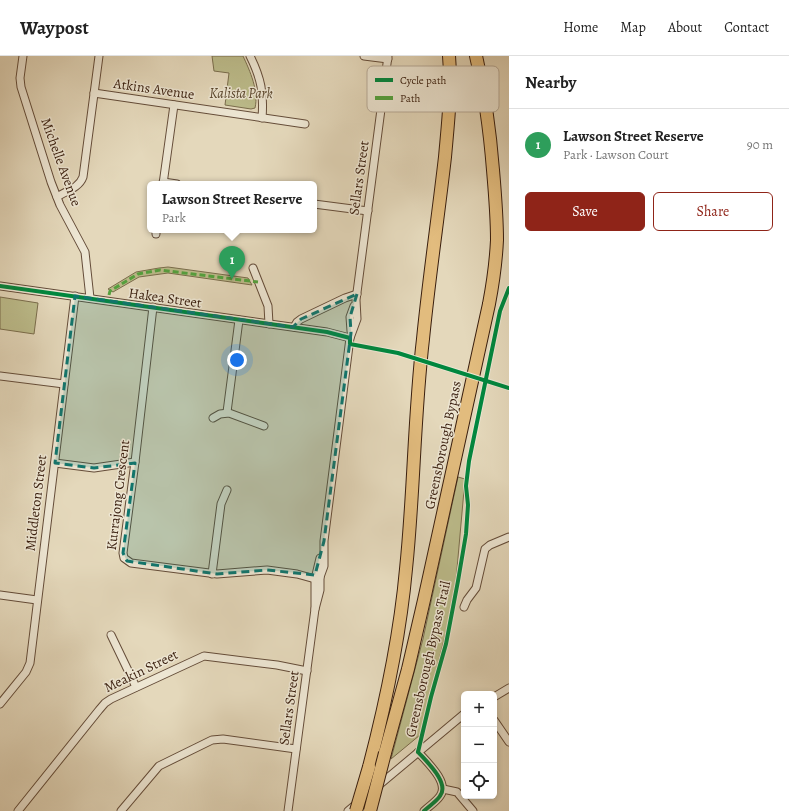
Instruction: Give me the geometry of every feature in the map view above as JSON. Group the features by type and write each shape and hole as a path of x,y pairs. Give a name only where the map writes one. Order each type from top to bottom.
{"highway":[{"name":"Greensborough Bypass","path":"449,56 449,66"},
{"name":"Greensborough Bypass","path":"476,56 478,66"},
{"name":"Greensborough Bypass","path":"356,811 384,706 403,596 410,529 417,396 449,112"},
{"name":"Greensborough Bypass","path":"370,811 423,608 491,292 497,226 496,193 487,112"}],"street":[{"name":"Michelle Avenue","path":"23,56 20,78 21,87 45,164 57,196 85,252 90,298"},
{"path":"57,196 77,186 83,177 99,56"},
{"path":"250,56 261,83 263,97 262,118"},
{"path":"364,56 388,57"},
{"name":"Atkins Avenue","path":"94,93 305,124"},
{"path":"163,181 174,105"},
{"name":"Sellars Street","path":"288,811 315,609 320,590 317,577 324,566 324,541 351,335 356,319 356,297 381,112"},
{"path":"317,204 368,211"},
{"path":"252,268 268,306 269,324"},
{"name":"Hakea Street","path":"0,286 351,335"},
{"name":"Middleton Street","path":"0,704 24,675 29,666 76,296"},
{"path":"294,327 301,319 345,298 356,297"},
{"name":"Kurrajong Crescent","path":"153,307 123,553 124,558 131,563 212,574 267,570 317,577"},
{"path":"227,412 239,320"},
{"path":"0,376 64,384"},
{"path":"213,418 227,412 264,426"},
{"path":"55,463 94,468 135,462"},
{"path":"212,574 221,504 227,490"},
{"path":"464,607 467,600 476,588 485,549 490,545 509,537"},
{"path":"0,596 37,600"},
{"path":"111,635 136,687"},
{"name":"Meakin Street","path":"18,811 105,703 136,687 204,656 307,669"},
{"path":"497,695 509,688"},
{"path":"348,811 461,716"},
{"path":"497,724 509,742"},
{"path":"121,811 156,768 212,740 223,739 296,749"},
{"path":"418,752 441,779 443,789 440,797 424,811"},
{"path":"443,789 457,792 473,811"}],"highlighted area":[{"path":"357,294 350,317 351,333 324,541 315,575 267,570 217,574 127,561 123,553 135,463 94,468 55,463 75,296 293,327 301,319"}],"green space":[{"name":"Kalista Park","path":"212,56 243,56 255,88 255,108 251,109 225,105 229,73 214,71"},
{"path":"168,267 248,278 252,285 168,273 139,277 113,292 108,289 136,272"},
{"path":"0,297 38,303 34,334 0,329"},
{"path":"458,477 465,479 456,580 447,628 420,735 391,759 423,639"}],"marked path":[{"path":"109,295 110,291 138,274 160,270 258,282"}],"cycle path":[{"path":"0,286 327,332 350,338 350,344 398,353 509,388"},
{"name":"Greensborough Bypass Trail","path":"418,752 431,697 446,644 466,534 468,505 466,486 469,461 500,311 509,288"},
{"path":"418,752 432,767 442,785 440,796 424,811"}],"place":[{"name":"Lawson Street Reserve","path":"232,279"}]}
